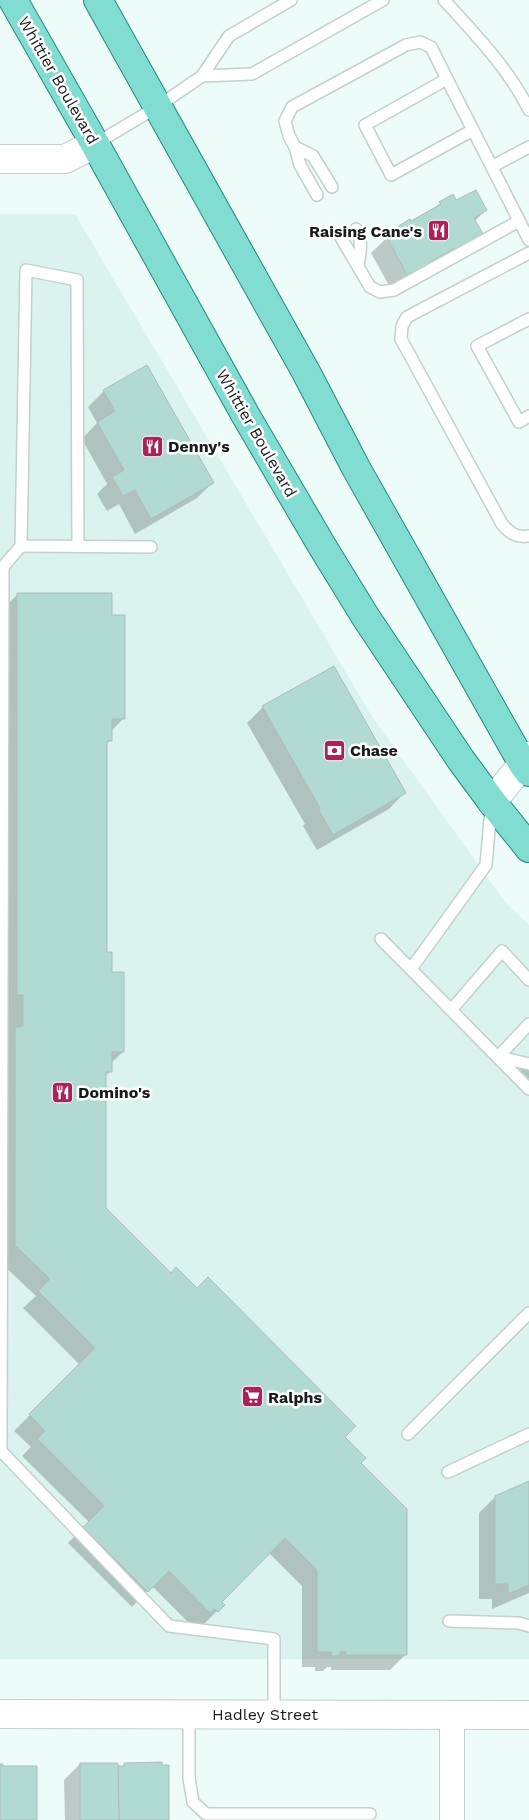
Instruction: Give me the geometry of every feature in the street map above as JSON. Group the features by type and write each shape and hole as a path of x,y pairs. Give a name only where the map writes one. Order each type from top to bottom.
{"main road":[{"name":"Whittier Boulevard","path":"13,0 96,144 246,416 322,546 365,616 462,760 492,802 529,848"},
{"path":"98,0 306,372 356,468 527,764 492,802"},
{"path":"0,158 65,159 96,144"},
{"name":"Hadley Street","path":"0,1714 529,1715"}],"street":[{"path":"452,1715 452,1820"}],"lane":[{"path":"96,144 157,107 202,76 229,36 291,0"},
{"path":"202,76 252,74 383,0"},
{"path":"444,0 504,70 523,97 529,110"},
{"path":"317,195 300,165 289,136 285,121 292,107 406,45 420,42 431,47 529,240"},
{"path":"447,79 365,125 391,175 473,130"},
{"path":"294,147 313,156 332,188"},
{"path":"492,166 529,147"},
{"path":"340,236 370,288 380,292 394,290 519,221"},
{"path":"356,229 360,236 361,249 358,266"},
{"path":"529,253 407,318 402,326 401,338 502,524 511,534 524,537 529,536"},
{"path":"78,546 77,280 26,270 21,546 3,567 1,1451 170,1626 274,1638 274,1714"},
{"path":"529,319 477,346 519,422 529,416"},
{"path":"21,546 150,547"},
{"path":"411,969 486,865 492,802"},
{"path":"381,939 529,1089"},
{"path":"452,1009 502,951 529,980"},
{"path":"498,1057 529,1024"},
{"path":"498,1057 529,1064"},
{"path":"408,1434 529,1313"},
{"path":"448,1472 529,1434"},
{"path":"449,1621 519,1623 529,1626"},
{"path":"190,1714 189,1778 193,1802 206,1814 219,1817 370,1814"}],"shaded area":[{"path":"0,214 75,214 373,718 506,903 529,925 529,1659 0,1659"}],"building":[{"name":"Raising Cane's","path":"476,190 487,210 474,218 483,234 468,242 470,246 458,253 455,248 430,262 433,266 414,277 412,272 407,275 386,236 410,219 411,221 441,204 439,202 453,194 456,200"},
{"name":"Denny's","path":"147,365 214,483 151,519 135,490 123,496 112,477 124,470 97,422 115,411 103,390"},
{"path":"17,593 112,593 112,615 125,615 125,719 112,719 112,741 107,741 107,952 112,952 112,972 124,972 124,1052 112,1052 112,1072 106,1072 106,1208 171,1273 176,1267 197,1288 208,1277 356,1426 345,1437 366,1458 361,1463 407,1509 407,1655 346,1655 346,1652 340,1652 340,1656 331,1656 331,1652 317,1652 317,1570 285,1538 222,1602 225,1605 218,1612 214,1609 210,1613 169,1571 148,1592 83,1527 104,1506 37,1439 45,1431 29,1414 95,1348 38,1291 50,1279 15,1245 15,1028 23,1026 23,995 17,995"},
{"name":"Chase","path":"334,666 406,793 333,835 318,809 320,808 262,706"},
{"path":"529,1481 529,1585 508,1594 508,1584 495,1584 495,1496"},
{"path":"162,1762 162,1765 169,1765 169,1820 119,1820 118,1766 124,1766 124,1763"},
{"path":"80,1763 118,1763 119,1820 80,1820"},
{"path":"0,1764 3,1764 3,1766 37,1766 37,1820 0,1820"}],"place":[{"name":"Raising Cane's","path":"438,231"},
{"name":"Denny's","path":"152,446"},
{"name":"Chase","path":"334,750"},
{"name":"Domino's","path":"62,1092"},
{"name":"Ralphs","path":"252,1397"}]}
